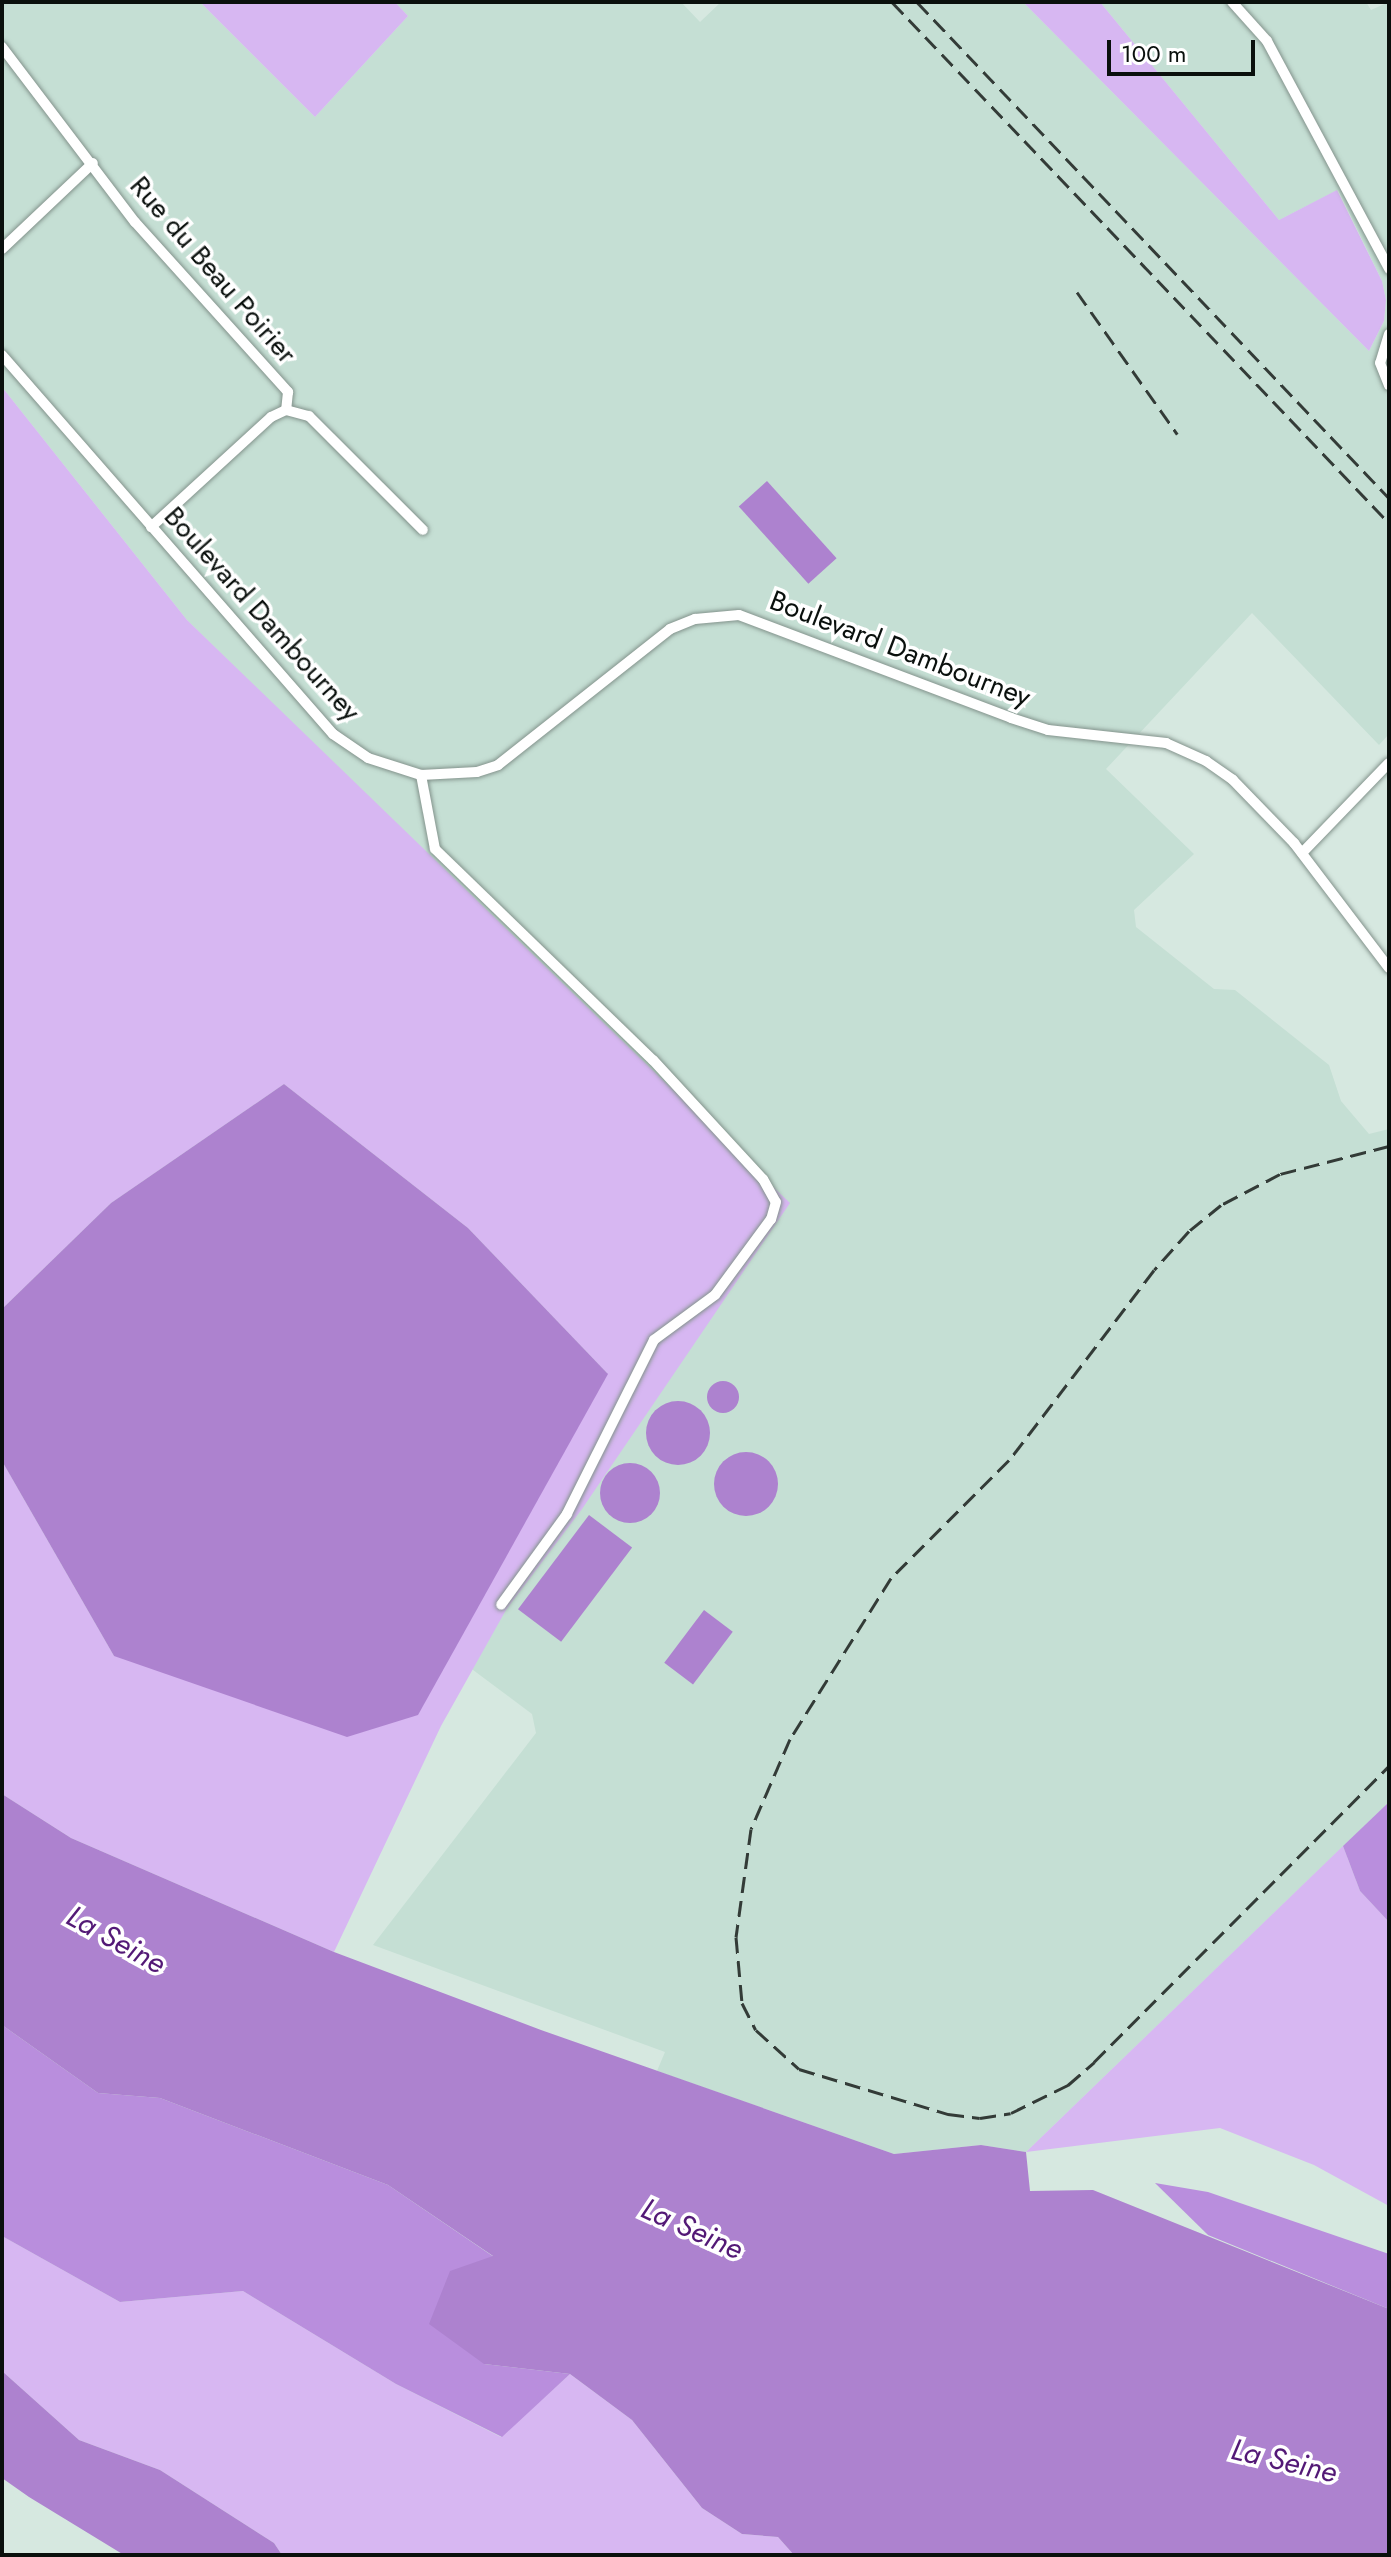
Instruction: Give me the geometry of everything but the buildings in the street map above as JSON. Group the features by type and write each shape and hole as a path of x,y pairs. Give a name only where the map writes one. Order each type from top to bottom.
{"street":[{"path":"1232,2 1267,41 1389,269"},
{"name":"Rue du Beau Poirier","path":"2,47 135,222 288,392 286,410"},
{"name":"Rue du Beau Poirier","path":"2,249 93,163"},
{"path":"1389,334 1380,363 1389,385"},
{"name":"Boulevard Dambourney","path":"2,355 333,734 368,758 421,775 477,772 498,765 670,629 695,619 739,615 1048,730 1141,738 1188,751 1233,780 1302,853 1362,927 1389,968"},
{"path":"151,527 271,417 286,410 309,416 423,530"},
{"path":"1302,853 1389,763"},
{"path":"421,775 435,849 653,1060 763,1179 776,1202 771,1219 715,1295 654,1340 567,1514 501,1605"}],"shaded area":[{"path":"2,2 200,2 315,117 408,16 395,2 681,2 700,22 721,2 1023,2 1369,351 1384,321 1386,300 1382,281 1338,190 1279,220 1100,2 1366,2 1371,10 1389,2 1389,734 1379,745 1252,613 1106,769 1194,854 1134,910 1136,927 1214,989 1235,990 1329,1065 1341,1101 1369,1134 1389,1129 1389,1802 1026,2152 981,2145 894,2154 657,2071 665,2052 373,1945 536,1733 532,1714 469,1667 674,1329 561,986 187,620 2,387"},
{"path":"200,2 395,2 408,16 315,117"},
{"path":"1023,2 1100,2 1279,220 1337,190 1382,281 1386,300 1384,321 1369,351"},
{"path":"2,387 187,620 790,1203 582,1509 506,1610 441,1726 334,1952 71,1838 2,1794 2,1461 114,1656 607,1373 468,1228 284,1084 111,1203 2,1309"},
{"path":"1389,1802 1389,1922 1360,1891 1343,1846"},
{"path":"1343,1846 1360,1891 1389,1922 1389,2206 1314,2165 1220,2128 1026,2152"},
{"path":"2,2025 98,2093 160,2098 388,2185 494,2257 484,2364 570,2374 502,2437 396,2384 243,2291 120,2302 2,2236"},
{"path":"1155,2183 1208,2192 1389,2254 1389,2309 1208,2235"},
{"path":"2,2236 120,2302 243,2291 396,2384 501,2437 570,2374 632,2420 702,2508 742,2534 778,2537 794,2555 282,2555 274,2543 160,2470 79,2440 2,2371"}],"water":[{"path":"767,481 837,558 808,584 739,506"},
{"path":"284,1084 468,1228 608,1374 418,1715 347,1737 114,1656 2,1461 2,1309 111,1203"},
{"path":"723,1381 734,1386 739,1397 734,1408 723,1413 712,1408 707,1397 712,1386"},
{"path":"678,1401 696,1407 704,1415 710,1433 704,1451 696,1459 678,1465 660,1459 652,1451 646,1433 652,1415 660,1407"},
{"path":"746,1452 764,1458 772,1466 778,1484 772,1502 764,1510 746,1516 728,1510 720,1502 714,1484 720,1466 728,1458"},
{"path":"630,1463 652,1471 660,1493 652,1515 630,1523 608,1515 600,1493 608,1471"},
{"path":"589,1515 632,1547 561,1642 518,1609"},
{"path":"704,1610 733,1632 693,1684 664,1663"},
{"name":"La Seine","path":"2,1794 71,1838 334,1952 541,2030 894,2154 981,2145 1026,2152 1030,2191 1093,2190 1389,2309 1389,2555 794,2555 778,2537 742,2534 702,2508 632,2420 570,2374 484,2364 429,2324 450,2271 493,2256 388,2185 160,2098 98,2093 2,2025"},
{"path":"2,2371 79,2440 160,2470 274,2543 282,2555 124,2555 29,2497 2,2478"}],"railway":[{"path":"892,2 1389,523"},
{"path":"917,2 1389,498"},
{"path":"1077,292 1177,434"},
{"path":"1389,1146 1280,1174 1221,1205 1189,1231 1154,1270 1009,1460 891,1578 790,1739 751,1829 736,1937 742,2003 756,2030 799,2069 948,2114 980,2118 1011,2113 1068,2085 1094,2062 1389,1766"}]}
